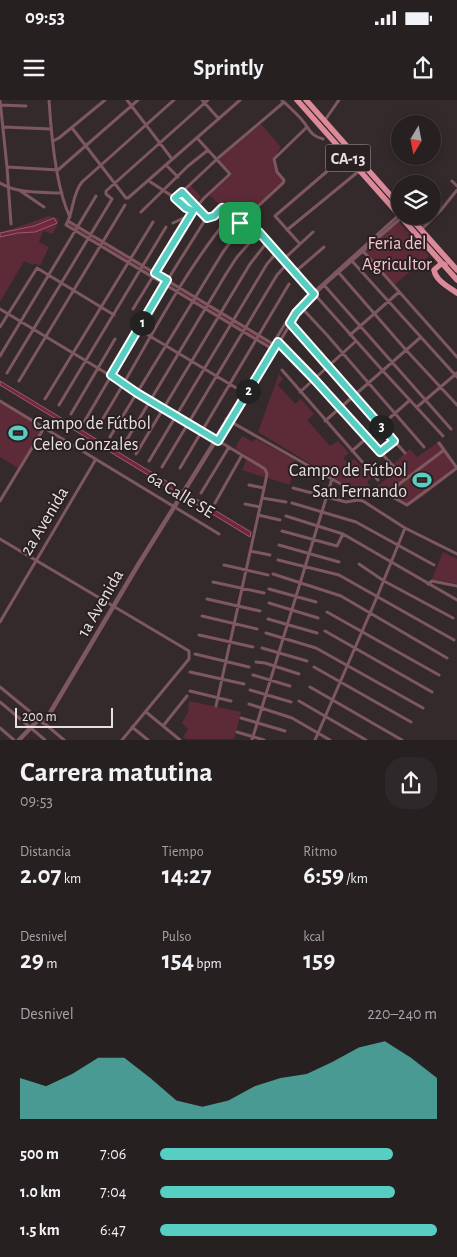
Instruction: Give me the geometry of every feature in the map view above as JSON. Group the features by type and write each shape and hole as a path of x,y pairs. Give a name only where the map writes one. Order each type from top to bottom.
{"highway":[{"name":"CA-13","path":"297,100 391,205"},
{"name":"CA-13","path":"306,100 391,196"},
{"name":"CA-13","path":"409,225 457,280"},
{"path":"417,225 457,270"},
{"path":"457,275 450,267 442,263 434,270 439,280 457,293"}],"street":[{"path":"0,100 0,118 3,127 2,140 8,168 11,224"},
{"path":"49,100 51,129 68,221 101,244 274,346 314,379 395,468"},
{"path":"53,141 72,128 105,100"},
{"path":"127,100 172,159"},
{"path":"8,168 58,170 138,100"},
{"path":"68,221 78,188 174,100"},
{"path":"72,128 126,198 128,198 240,100"},
{"path":"311,106 315,100"},
{"path":"324,120 338,100"},
{"path":"7,373 112,199 105,192 205,101 218,119"},
{"path":"175,198 283,101 304,122 306,128 313,135 323,139"},
{"path":"0,105 26,106"},
{"path":"304,122 311,115"},
{"path":"3,127 51,129"},
{"path":"110,437 222,252 241,224 283,183 284,180 277,172 274,159 306,128"},
{"path":"133,309 190,215 230,174 197,138"},
{"path":"141,212 208,150"},
{"path":"300,244 275,216 339,161"},
{"path":"166,166 178,176"},
{"path":"287,230 359,170"},
{"path":"149,181 193,211"},
{"path":"421,230 441,210 457,188 452,181"},
{"path":"0,184 18,190 62,193"},
{"path":"18,190 44,207"},
{"path":"182,192 207,218"},
{"path":"0,356 96,196"},
{"path":"19,381 124,205"},
{"path":"84,422 166,282 207,218 214,216 222,208 241,224 259,232 278,251 287,264 382,371 443,436"},
{"path":"173,223 190,215"},
{"path":"97,428 125,384 179,290 211,240 230,216"},
{"path":"45,399 153,222"},
{"path":"215,441 274,346 293,310 391,225"},
{"path":"59,405 166,227"},
{"path":"123,446 238,257 259,232"},
{"path":"284,259 313,232"},
{"path":"136,454 250,264 268,241"},
{"path":"295,272 324,247"},
{"path":"228,421 244,392 301,308 313,293 339,273 362,250"},
{"path":"362,250 457,357"},
{"path":"149,461 267,264 278,251"},
{"path":"352,261 456,375 417,407"},
{"path":"162,467 277,275 287,264"},
{"path":"0,328 36,268 114,314"},
{"path":"339,273 457,405"},
{"path":"180,468 289,284"},
{"path":"324,285 451,429"},
{"path":"350,335 399,292"},
{"path":"301,308 424,447"},
{"path":"0,309 73,354 87,360 215,441 229,447 265,469 266,474 262,498 216,706"},
{"path":"290,323 405,453"},
{"path":"138,329 244,392"},
{"path":"326,421 421,337"},
{"path":"71,414 115,339"},
{"path":"300,392 356,341"},
{"path":"282,370 378,480"},
{"path":"352,451 410,400"},
{"name":"6a Calle SE","path":"0,401 219,534"},
{"path":"228,421 348,488"},
{"path":"0,501 44,428"},
{"name":"1a Avenida","path":"44,723 215,441"},
{"path":"380,452 394,441"},
{"path":"376,488 407,505 457,468 439,443"},
{"path":"201,493 229,447"},
{"path":"386,494 444,450"},
{"path":"215,503 242,455"},
{"name":"2a Avenida","path":"0,622 96,459"},
{"path":"252,738 332,479"},
{"path":"249,485 264,488"},
{"path":"293,488 346,502 358,500 363,502 405,528 457,554"},
{"path":"262,498 286,502"},
{"path":"292,503 356,522 434,565"},
{"path":"245,504 260,507"},
{"path":"258,515 280,520"},
{"path":"286,516 343,534 457,600"},
{"path":"316,740 392,563 405,528"},
{"path":"282,531 337,546 343,534"},
{"path":"0,539 113,608 189,651 190,659 122,740"},
{"path":"279,544 339,562"},
{"path":"250,551 270,555"},
{"path":"278,560 339,575 454,640"},
{"path":"360,564 384,581 453,618"},
{"path":"224,565 268,575"},
{"path":"272,574 341,596 447,658"},
{"path":"428,584 432,581 457,586"},
{"path":"213,582 264,593"},
{"path":"269,589 316,602"},
{"path":"207,600 260,611"},
{"path":"270,603 318,618"},
{"path":"327,612 439,676"},
{"path":"202,616 257,630"},
{"path":"268,619 316,634"},
{"path":"325,632 432,692"},
{"path":"266,633 316,648 423,708"},
{"path":"199,635 253,647"},
{"path":"262,648 307,660"},
{"path":"195,654 250,666"},
{"path":"256,662 299,674"},
{"path":"314,667 411,722"},
{"path":"190,672 244,684"},
{"path":"253,675 290,686"},
{"path":"0,687 64,740"},
{"path":"310,687 402,740"},
{"path":"250,690 291,702"},
{"path":"190,691 231,700"},
{"path":"163,726 187,696"},
{"path":"0,702 45,740"},
{"path":"299,702 366,740"},
{"path":"249,704 292,718 330,740"},
{"path":"146,712 180,740"},
{"path":"241,718 285,731"},
{"path":"19,740 39,719"},
{"path":"132,727 148,740"},
{"path":"0,728 14,740"},
{"path":"237,732 264,740"}],"green space":[{"path":"261,124 281,147 275,161 279,174 286,183 241,223 209,195 233,174 219,160"},
{"path":"190,185 201,197 194,205 183,192"},
{"path":"48,216 59,220 53,234 43,231 39,242 49,247 40,266 24,261 0,302 0,232"},
{"path":"69,222 272,344 270,347 67,225"},
{"name":"Feria del Agricultor","path":"395,225 402,225 429,256 394,285 365,251"},
{"path":"279,374 283,379 278,385 295,404 301,399 314,414 307,420 330,446 338,441 349,453 343,458 348,463 354,459 372,477 367,482 370,486 362,495 258,432"},
{"name":"Campo de Fútbol Celeo Gonzales","path":"0,402 43,427 18,468 0,457"},
{"path":"242,436 253,442 256,439 295,460 290,485 242,470 248,456 235,448"},
{"path":"440,441 457,466 457,470 422,497 407,507 376,487 397,471 392,465 410,449 417,457"},
{"path":"443,552 457,559 457,584 432,579"},
{"path":"189,701 241,712 234,739 186,739 183,737 188,729 182,723 188,712"}],"shaded area":[{"path":"54,218 57,223 35,232 0,237 0,233 34,226"},
{"path":"0,381 251,532 250,537 0,385"}],"place":[{"name":"Campo de Fútbol Celeo Gonzales","path":"18,433"},
{"name":"Campo de Fútbol San Fernando","path":"422,480"}],"route":[{"path":"182,192 207,218 214,216 222,208 240,223 259,232 278,251 314,294 296,313 290,323 394,441 380,452 278,342 218,441 137,393 111,375 167,280 155,273 193,211 180,204 175,198 182,192"}]}
